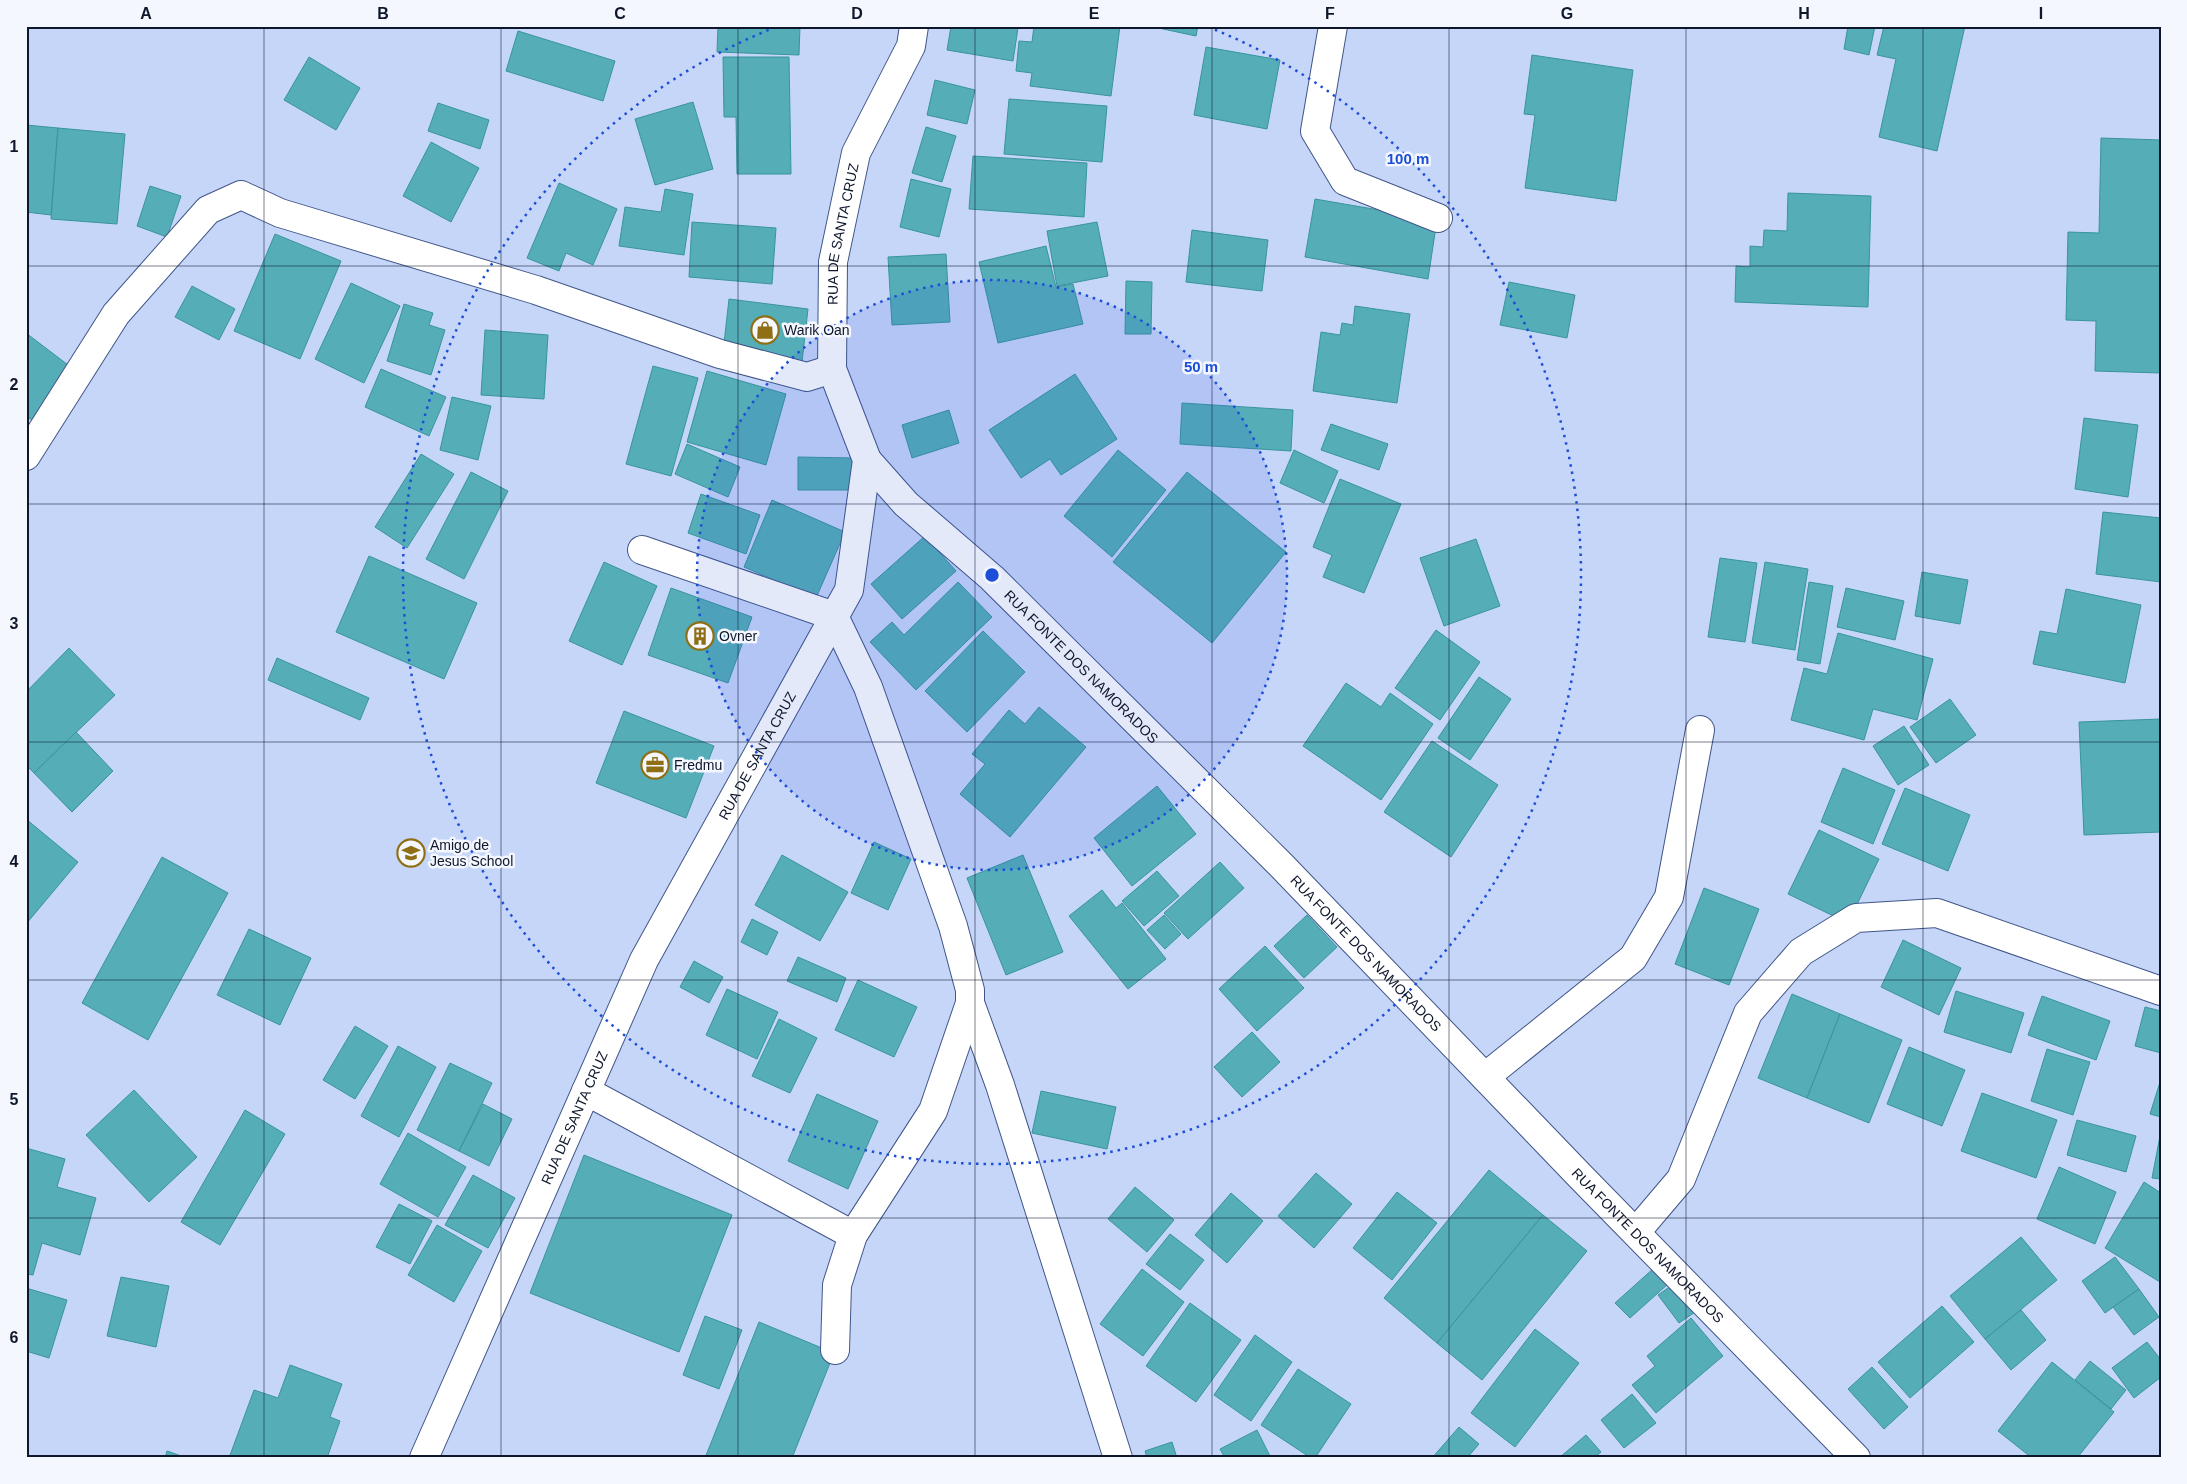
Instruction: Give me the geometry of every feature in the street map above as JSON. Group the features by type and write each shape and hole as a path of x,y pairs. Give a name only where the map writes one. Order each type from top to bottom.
{"street":[{"name":"RUA DE SANTA CRUZ","path":"424,1458 644,960 849,590 867,460 832,369 833,262 856,153 910,46 914,26"},
{"path":"1334,26 1315,131 1346,181 1438,218"},
{"path":"26,456 116,314 208,210 240,195 280,213 536,290 720,354 806,377 832,369"},
{"name":"RUA FONTE DOS NAMORADOS","path":"867,460 906,504 992,578 1274,858 1856,1458"},
{"path":"642,550 834,616 868,687 953,926 970,990 970,1003 934,1111 853,1235 836,1286 835,1350"},
{"path":"1485,1077 1633,958 1669,897 1700,730"},
{"path":"1636,1232 1681,1178 1748,1013 1801,952 1856,918 1937,913 2161,991"},
{"path":"970,1003 1000,1085 1118,1458"},
{"path":"586,1091 853,1235"}],"building":[{"path":"718,26 800,26 799,55 717,52"},
{"path":"951,26 1004,26 1018,28 1013,61 947,50"},
{"path":"1034,26 1120,26 1111,96 1030,86 1032,73 1016,71 1019,41 1032,42"},
{"path":"1149,26 1198,26 1196,36"},
{"path":"1848,26 1875,26 1869,55 1844,49"},
{"path":"1884,26 1965,26 1937,151 1879,137 1896,59 1877,55"},
{"path":"518,31 615,61 603,101 506,71"},
{"path":"1206,47 1280,60 1267,129 1194,115"},
{"path":"1532,55 1633,70 1616,201 1525,188 1535,115 1524,114"},
{"path":"309,57 360,88 336,130 284,100"},
{"path":"723,57 789,57 791,174 737,174 736,117 724,117"},
{"path":"935,80 975,90 967,124 927,115"},
{"path":"1009,99 1107,106 1102,162 1004,154"},
{"path":"693,102 713,169 655,185 635,119"},
{"path":"438,103 489,120 480,149 428,131"},
{"path":"26,125 58,128 51,215 26,212"},
{"path":"926,127 956,136 942,182 912,173"},
{"path":"58,128 125,134 117,224 51,219"},
{"path":"2101,138 2161,140 2161,373 2095,371 2096,321 2066,320 2068,232 2099,233"},
{"path":"431,142 479,168 451,222 403,196"},
{"path":"973,156 1087,163 1084,217 969,209"},
{"path":"911,179 951,189 939,237 900,227"},
{"path":"559,183 617,209 593,265 566,253 559,271 527,258"},
{"path":"150,186 181,196 167,237 137,226"},
{"path":"665,189 693,194 684,255 619,246 625,207 661,212"},
{"path":"1788,193 1871,196 1868,307 1735,302 1736,266 1750,267 1750,246 1763,247 1764,230 1787,231"},
{"path":"1315,199 1437,220 1428,279 1305,257"},
{"path":"692,222 776,228 772,284 689,277"},
{"path":"1097,222 1108,276 1057,286 1047,231"},
{"path":"1192,230 1268,240 1262,291 1186,282"},
{"path":"275,234 341,261 300,359 234,331"},
{"path":"1046,246 1056,287 1073,284 1083,324 998,343 979,262"},
{"path":"946,254 950,322 892,325 888,257"},
{"path":"1126,281 1152,282 1151,334 1125,334"},
{"path":"1509,282 1575,295 1567,338 1500,325"},
{"path":"351,283 400,306 364,383 315,359"},
{"path":"192,286 235,309 219,340 175,317"},
{"name":"Warik Oan","path":"729,299 808,309 802,362 723,352"},
{"path":"404,304 433,313 429,325 445,330 431,375 387,361"},
{"path":"1355,306 1410,314 1397,403 1313,391 1321,332 1340,335 1342,323 1353,325"},
{"path":"485,330 548,335 544,399 481,395"},
{"path":"26,333 76,371 36,423 26,416"},
{"path":"653,366 698,378 671,476 626,464"},
{"path":"381,369 446,397 429,436 365,407"},
{"path":"707,371 786,394 766,465 687,442"},
{"path":"1075,374 1117,439 1061,475 1050,459 1021,478 989,430"},
{"path":"452,397 491,406 478,460 440,450"},
{"path":"1182,403 1293,410 1291,451 1180,444"},
{"path":"949,410 959,443 912,458 902,425"},
{"path":"2084,418 2138,425 2128,497 2075,489"},
{"path":"1331,424 1388,444 1379,470 1321,450"},
{"path":"687,444 740,467 728,497 675,474"},
{"path":"1118,450 1166,490 1112,557 1064,516"},
{"path":"1294,450 1338,471 1324,503 1280,483"},
{"path":"421,454 454,474 407,548 375,527"},
{"path":"798,457 853,458 852,490 798,490"},
{"path":"471,472 508,491 464,579 426,559"},
{"path":"1187,472 1286,552 1212,643 1113,562"},
{"path":"1340,479 1401,504 1364,593 1323,577 1332,555 1313,547"},
{"path":"701,494 760,515 746,554 688,533"},
{"path":"772,500 845,532 816,598 744,567"},
{"path":"2103,512 2161,518 2161,582 2096,574"},
{"path":"925,536 956,571 902,619 871,584"},
{"path":"1476,539 1500,606 1444,626 1420,558"},
{"path":"369,556 477,603 444,679 336,632"},
{"path":"1720,558 1757,563 1745,642 1708,637"},
{"path":"604,562 657,586 622,665 569,641"},
{"path":"1765,562 1808,569 1795,650 1752,643"},
{"path":"1922,572 1968,580 1960,624 1915,616"},
{"path":"958,582 992,617 916,690 870,642 892,622 904,635"},
{"path":"1809,582 1833,586 1820,664 1797,660"},
{"name":"Ovner","path":"671,588 752,617 728,683 648,655"},
{"path":"1846,588 1904,601 1895,640 1837,627"},
{"path":"2066,589 2141,605 2125,683 2033,664 2040,631 2057,634"},
{"path":"1436,630 1480,662 1440,720 1395,688"},
{"path":"983,631 1025,672 967,732 925,691"},
{"path":"1838,633 1933,659 1917,720 1873,709 1864,740 1791,720 1804,668 1827,674"},
{"path":"69,648 115,695 34,773 26,765 26,692"},
{"path":"277,658 369,698 360,720 268,680"},
{"path":"1479,677 1511,699 1470,760 1438,738"},
{"path":"1346,683 1381,707 1390,693 1433,724 1381,800 1303,746"},
{"path":"1950,699 1976,735 1936,763 1910,727"},
{"path":"1039,707 1086,747 1010,837 960,794 985,764 972,754 1009,710 1025,724"},
{"name":"Fredmu","path":"624,711 714,746 686,818 596,783"},
{"path":"2161,719 2161,832 2084,835 2079,722"},
{"path":"1904,726 1929,765 1898,785 1873,746"},
{"path":"76,732 113,771 72,812 34,773"},
{"path":"1432,741 1498,785 1451,857 1384,812"},
{"path":"1843,768 1895,790 1873,844 1821,822"},
{"path":"1157,786 1196,834 1132,886 1094,838"},
{"path":"1905,788 1970,815 1948,871 1882,844"},
{"path":"26,819 78,862 26,924"},
{"path":"1819,830 1879,859 1848,923 1788,894"},
{"path":"874,842 911,859 888,910 851,893"},
{"path":"782,855 848,892 820,941 755,905"},
{"path":"1023,855 1063,952 1006,975 967,878"},
{"path":"162,857 228,893 148,1040 82,1003"},
{"path":"1220,862 1244,888 1188,939 1164,913"},
{"path":"1157,871 1179,896 1144,926 1122,901"},
{"path":"1704,888 1759,909 1729,985 1675,964"},
{"path":"1102,890 1116,908 1122,903 1166,959 1128,989 1069,916"},
{"path":"1164,915 1181,934 1165,949 1147,930"},
{"path":"1307,915 1337,947 1304,978 1274,946"},
{"path":"752,919 778,932 767,955 741,942"},
{"path":"249,929 311,958 280,1025 217,995"},
{"path":"1903,940 1961,968 1939,1015 1881,987"},
{"path":"1265,946 1304,988 1257,1031 1219,989"},
{"path":"798,957 846,978 837,1002 787,981"},
{"path":"694,961 723,977 709,1003 680,987"},
{"path":"858,980 917,1007 894,1057 835,1030"},
{"path":"727,989 778,1012 757,1059 706,1035"},
{"path":"1956,991 2024,1013 2011,1053 1944,1032"},
{"path":"1792,994 1840,1014 1807,1098 1758,1078"},
{"path":"2042,996 2110,1021 2096,1060 2028,1035"},
{"path":"2145,1007 2161,1011 2161,1053 2135,1046"},
{"path":"1840,1014 1902,1040 1869,1123 1807,1098"},
{"path":"779,1019 817,1038 790,1093 752,1076"},
{"path":"355,1026 388,1046 355,1099 323,1080"},
{"path":"1252,1032 1280,1062 1242,1097 1214,1067"},
{"path":"398,1046 436,1067 399,1137 361,1116"},
{"path":"1909,1047 1965,1070 1942,1126 1887,1104"},
{"path":"2047,1049 2090,1062 2073,1115 2031,1101"},
{"path":"450,1063 492,1083 459,1151 417,1130"},
{"path":"2161,1079 2161,1117 2150,1114"},
{"path":"134,1090 197,1157 149,1202 86,1135"},
{"path":"1041,1091 1116,1107 1107,1149 1032,1133"},
{"path":"1982,1093 2057,1120 2036,1178 1961,1151"},
{"path":"817,1094 878,1121 848,1189 788,1161"},
{"path":"483,1104 512,1119 489,1166 459,1151"},
{"path":"245,1110 285,1134 220,1245 181,1222"},
{"path":"2077,1120 2136,1136 2126,1172 2067,1155"},
{"path":"408,1133 466,1167 438,1217 380,1184"},
{"path":"2161,1136 2161,1179 2152,1178"},
{"path":"26,1148 65,1159 57,1187 96,1198 80,1255 42,1243 33,1275 26,1274"},
{"path":"584,1155 732,1215 679,1352 530,1293"},
{"path":"2059,1167 2116,1192 2095,1244 2037,1219"},
{"path":"1489,1170 1543,1215 1437,1343 1384,1298"},
{"path":"1316,1173 1352,1204 1314,1248 1278,1216"},
{"path":"473,1175 515,1198 488,1248 445,1225"},
{"path":"2144,1182 2161,1193 2160,1282 2105,1248"},
{"path":"1135,1187 1174,1220 1147,1252 1108,1219"},
{"path":"1397,1192 1437,1223 1392,1280 1353,1248"},
{"path":"1231,1193 1263,1221 1227,1263 1195,1235"},
{"path":"399,1204 432,1221 410,1264 376,1247"},
{"path":"1543,1215 1587,1251 1482,1380 1437,1343"},
{"path":"437,1225 482,1251 454,1302 408,1275"},
{"path":"1170,1234 1204,1260 1180,1290 1146,1264"},
{"path":"2021,1237 2057,1280 1985,1339 1950,1296"},
{"path":"2115,1257 2139,1289 2105,1313 2082,1281"},
{"path":"1654,1268 1668,1284 1630,1318 1615,1303"},
{"path":"1142,1269 1184,1302 1143,1356 1100,1324"},
{"path":"121,1277 169,1286 156,1347 107,1336"},
{"path":"1678,1281 1698,1310 1679,1323 1658,1295"},
{"path":"26,1288 67,1300 49,1358 26,1351"},
{"path":"2139,1289 2159,1317 2134,1335 2113,1307"},
{"path":"1190,1303 1241,1340 1196,1402 1146,1366"},
{"path":"1942,1306 1974,1342 1910,1398 1878,1362"},
{"path":"2021,1310 2046,1340 2011,1370 1985,1339"},
{"path":"705,1316 742,1330 719,1389 683,1375"},
{"path":"1691,1318 1723,1356 1656,1413 1632,1385 1655,1366 1647,1356"},
{"path":"759,1322 834,1353 792,1458 705,1458"},
{"path":"1535,1329 1579,1363 1515,1447 1471,1413"},
{"path":"1255,1335 1292,1362 1251,1421 1214,1395"},
{"path":"2147,1342 2161,1360 2161,1377 2134,1398 2112,1368"},
{"path":"2090,1361 2126,1390 2111,1409 2075,1380"},
{"path":"2052,1362 2114,1412 2077,1458 2032,1458 1998,1431"},
{"path":"290,1365 342,1384 330,1417 340,1421 327,1458 229,1458 254,1390 278,1398"},
{"path":"1872,1367 1908,1407 1884,1429 1848,1389"},
{"path":"1298,1369 1351,1404 1315,1458 1311,1458 1261,1425"},
{"path":"1632,1394 1656,1423 1624,1448 1601,1420"},
{"path":"1459,1427 1479,1444 1467,1458 1432,1458"},
{"path":"1257,1430 1271,1458 1225,1458 1220,1449"},
{"path":"1586,1435 1601,1452 1594,1458 1559,1458"},
{"path":"1172,1442 1177,1458 1147,1458 1145,1451"},
{"path":"167,1451 187,1458 165,1458"}],"place":[{"name":"Warik Oan","path":"765,330"},
{"name":"Ovner","path":"700,636"},
{"name":"Fredmu","path":"655,765"},
{"name":"Amigo de Jesus School","path":"411,853"}]}
